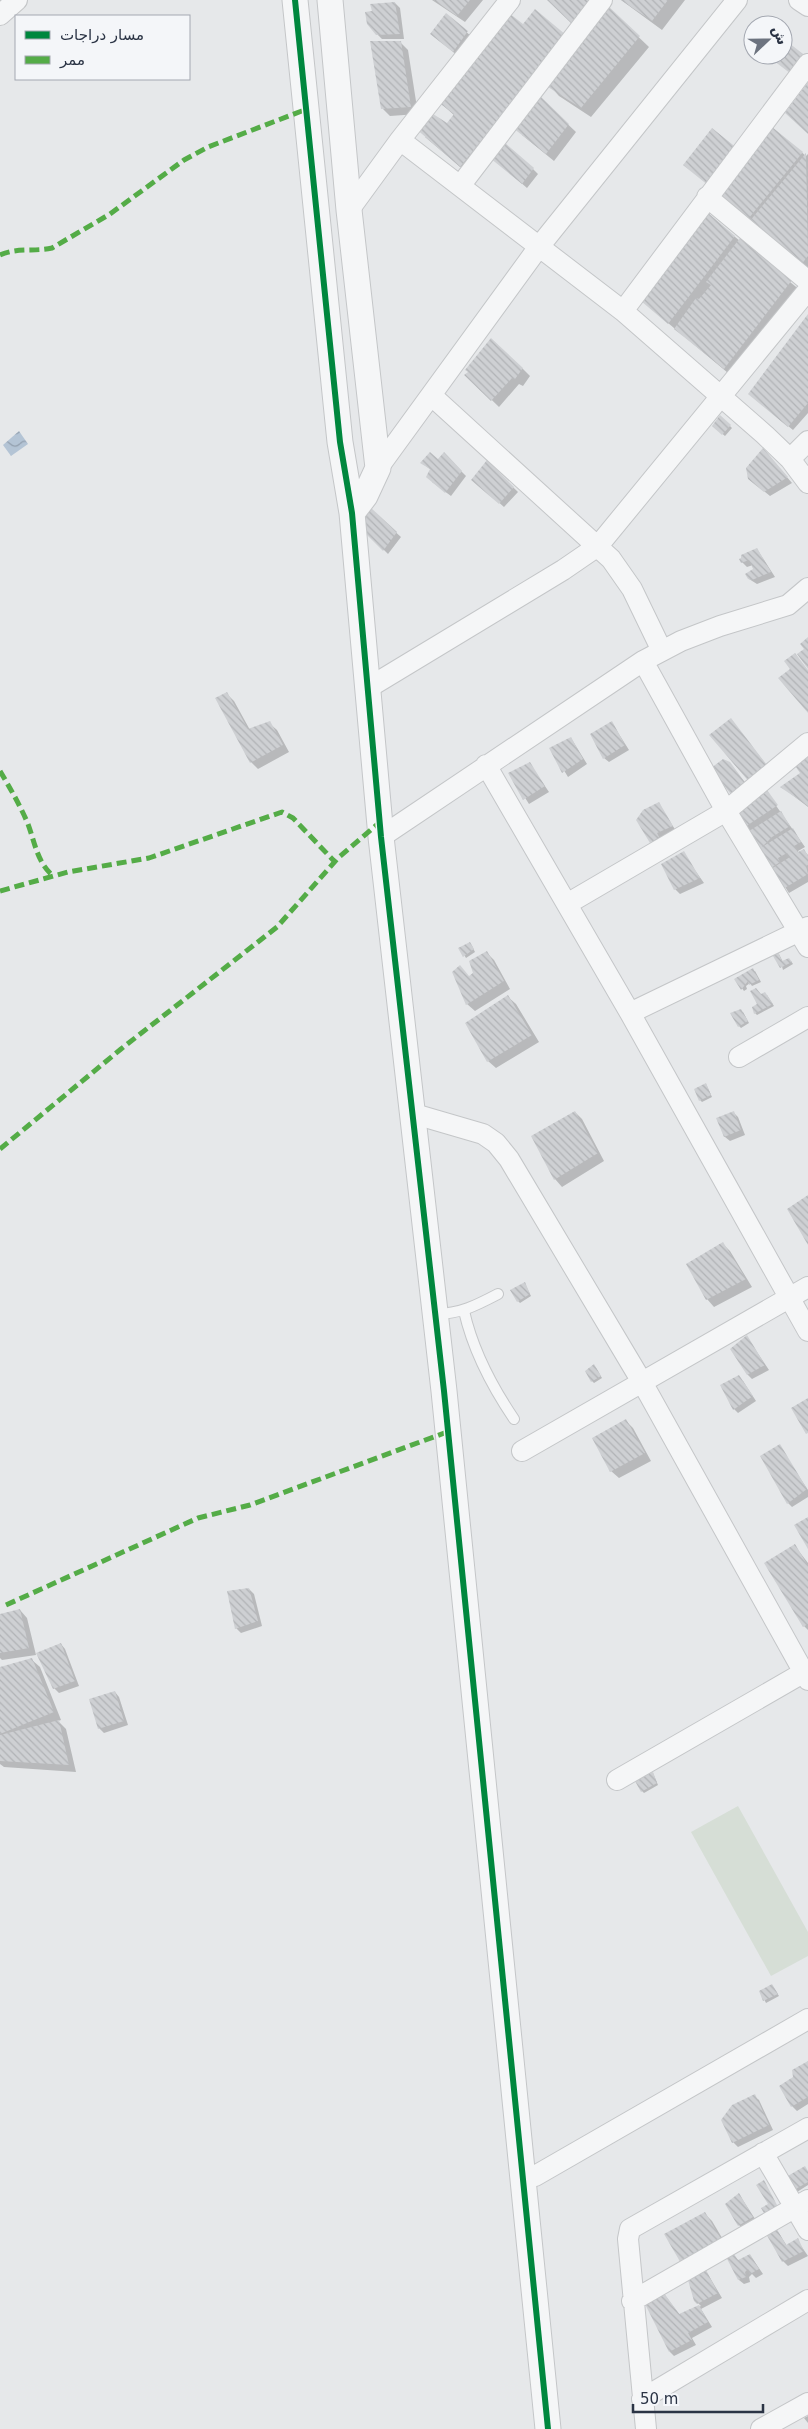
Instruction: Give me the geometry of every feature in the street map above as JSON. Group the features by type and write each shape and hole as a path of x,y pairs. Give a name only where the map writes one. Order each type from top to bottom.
{"street":[{"path":"0,15 17,0"},
{"path":"295,0 340,442 352,514 381,837 435,1314 521,2178 548,2429"},
{"path":"330,0 349,210 378,468"},
{"path":"349,210 400,140 510,0"},
{"path":"460,186 602,0"},
{"path":"352,514 365,496 378,468 538,248 737,0"},
{"path":"799,0 808,6"},
{"path":"622,311 808,64"},
{"path":"400,140 622,311 720,398 765,435 790,459 808,483"},
{"path":"707,197 808,281"},
{"path":"368,688 563,570 598,546 808,290"},
{"path":"432,396 598,546 632,589 662,651"},
{"path":"340,442 375,440"},
{"path":"790,459 808,441"},
{"path":"381,837 643,661 720,626 788,605 807,592"},
{"path":"630,1013 805,935 726,812 643,661"},
{"path":"567,904 726,812 808,743"},
{"path":"486,765 630,1013 808,1331"},
{"path":"739,1056 808,1017"},
{"path":"411,1113 482,1134 496,1143 526,1184 642,1382 807,1674 616,1780"},
{"path":"522,1451 808,1286"},
{"path":"521,2178 534,2176 808,2019"},
{"path":"646,2429 632,2301 628,2238 630,2229 808,2128"},
{"path":"763,2154 802,2203 808,2230"},
{"path":"632,2301 802,2203"},
{"path":"642,2399 808,2300"},
{"path":"761,2429 808,2403"}],"lane":[{"path":"435,1314 450,1314 464,1311 498,1294"},
{"path":"464,1311 477,1355 500,1399 514,1420"}],"shaded area":[{"path":"738,1806 808,1932 808,1956 771,1976 691,1832"}],"water":[{"path":"19,431 28,444 11,456 3,445"}],"building":[{"path":"434,0 470,0 457,16"},
{"path":"547,0 593,0 573,25"},
{"path":"621,0 668,0 652,21"},
{"path":"395,2 400,34 376,35 367,24 365,12 372,11 370,4"},
{"path":"606,4 640,36 581,108 548,87"},
{"path":"535,9 566,35 460,167 414,127 427,110 447,123 454,114 434,99 505,10 523,24"},
{"path":"446,13 468,31 453,52 430,34"},
{"path":"370,41 401,41 411,107 381,109"},
{"path":"793,46 808,58 795,77 779,65 793,65"},
{"path":"808,82 808,134 785,113"},
{"path":"538,94 569,124 546,154 513,128"},
{"path":"772,127 803,152 744,224 716,199"},
{"path":"712,128 738,149 709,186 683,165"},
{"path":"504,142 534,168 522,184 490,158"},
{"path":"806,153 808,256 800,266 749,222"},
{"path":"707,212 735,236 668,324 641,301"},
{"path":"740,238 792,280 724,369 674,329 696,298 699,299 711,285 706,282"},
{"path":"808,314 808,403 788,427 748,394"},
{"path":"491,338 523,368 515,379 512,378 491,401 464,375 468,372 465,370"},
{"path":"720,415 731,425 722,435 712,426"},
{"path":"763,448 788,477 764,492 748,479 746,468"},
{"path":"430,452 438,459 444,452 462,471 445,493 426,477 430,469 420,463"},
{"path":"487,460 514,487 499,504 471,480"},
{"path":"370,507 397,532 383,551 364,532 363,517"},
{"path":"757,548 771,572 752,580 748,579 745,574 753,569 749,560 741,563 739,559 741,555"},
{"path":"808,637 808,669 797,654 804,649 800,644"},
{"path":"795,653 808,670 808,713 778,678 790,669 784,661"},
{"path":"227,692 248,729 270,721 283,745 250,763 215,698"},
{"path":"731,718 770,769 751,784 709,735"},
{"path":"612,721 625,745 603,759 590,734"},
{"path":"571,737 583,759 562,773 549,748"},
{"path":"808,747 808,806 780,787 800,773 791,760"},
{"path":"723,759 730,762 747,785 732,796 711,768"},
{"path":"530,762 545,786 523,800 508,773"},
{"path":"764,786 778,805 745,827 732,808"},
{"path":"659,802 673,826 657,833 659,837 650,843 636,820 643,810"},
{"path":"781,811 790,826 772,837 762,847 793,828 801,842 794,846 798,852 804,849 808,856 808,865 806,866 808,874 783,889 771,869 790,857 787,853 778,858 780,862 771,868 749,831"},
{"path":"684,851 700,878 674,890 661,864"},
{"path":"470,942 474,949 463,957 458,948"},
{"path":"776,948 782,961 789,958 792,962 780,968 770,951"},
{"path":"487,951 504,981 466,1005 452,972 460,965 469,976 473,973 469,961"},
{"path":"753,968 759,980 749,985 748,981 741,990 734,979"},
{"path":"756,988 761,994 765,992 773,1004 754,1014 752,1007 757,1004 750,991"},
{"path":"508,995 532,1035 487,1062 465,1023"},
{"path":"741,1009 748,1021 738,1027 730,1013"},
{"path":"706,1083 711,1095 699,1101 694,1089"},
{"path":"575,1111 598,1153 554,1180 531,1136"},
{"path":"734,1111 741,1130 724,1137 716,1118"},
{"path":"808,1195 808,1245 787,1209"},
{"path":"723,1242 746,1279 706,1300 686,1264"},
{"path":"525,1282 530,1294 517,1302 510,1290"},
{"path":"747,1335 765,1365 747,1375 730,1349"},
{"path":"594,1364 601,1376 591,1382 585,1371"},
{"path":"739,1375 753,1396 733,1410 720,1385"},
{"path":"808,1398 808,1433 806,1434 791,1408"},
{"path":"626,1419 645,1453 610,1472 592,1438"},
{"path":"780,1444 807,1489 787,1504 760,1456"},
{"path":"808,1517 808,1549 794,1525"},
{"path":"795,1544 808,1566 808,1624 803,1627 764,1563"},
{"path":"249,1588 258,1621 235,1629 227,1591"},
{"path":"20,1609 29,1648 0,1653 0,1614"},
{"path":"61,1643 75,1681 53,1689 36,1653"},
{"path":"32,1658 54,1712 0,1734 0,1667"},
{"path":"115,1691 124,1721 98,1729 89,1699"},
{"path":"59,1720 69,1765 0,1761 0,1735"},
{"path":"653,1772 657,1783 641,1792 635,1781"},
{"path":"772,1984 778,1994 763,2001 759,1991"},
{"path":"808,2061 808,2097 791,2107 779,2086 793,2077 792,2070"},
{"path":"755,2094 769,2125 732,2143 721,2120 732,2105"},
{"path":"805,2166 808,2171 808,2182 794,2190 786,2177"},
{"path":"764,2180 778,2207 765,2215 761,2208 768,2204 756,2185"},
{"path":"739,2193 753,2217 738,2226 725,2204"},
{"path":"705,2212 724,2244 682,2265 664,2234"},
{"path":"775,2226 786,2245 798,2238 804,2251 782,2262 765,2232"},
{"path":"732,2251 738,2260 750,2254 759,2269 750,2274 748,2269 745,2272 746,2277 738,2280 725,2255"},
{"path":"706,2270 718,2293 697,2304 694,2301 688,2280"},
{"path":"664,2293 679,2314 699,2305 708,2322 688,2333 692,2340 669,2352 645,2304"}],"marked path":[{"path":"0,255 20,250 52,248 110,214 184,160 208,147 307,109"},
{"path":"0,771 25,817 43,865 53,876"},
{"path":"0,891 68,872 149,858 282,812 293,818 335,862"},
{"path":"0,1149 121,1049 277,927 338,858 380,822"},
{"path":"6,1605 198,1518 250,1505 447,1432"}],"cycle path":[{"path":"295,0 340,442 352,513 381,837 444,1391 548,2429"}]}
